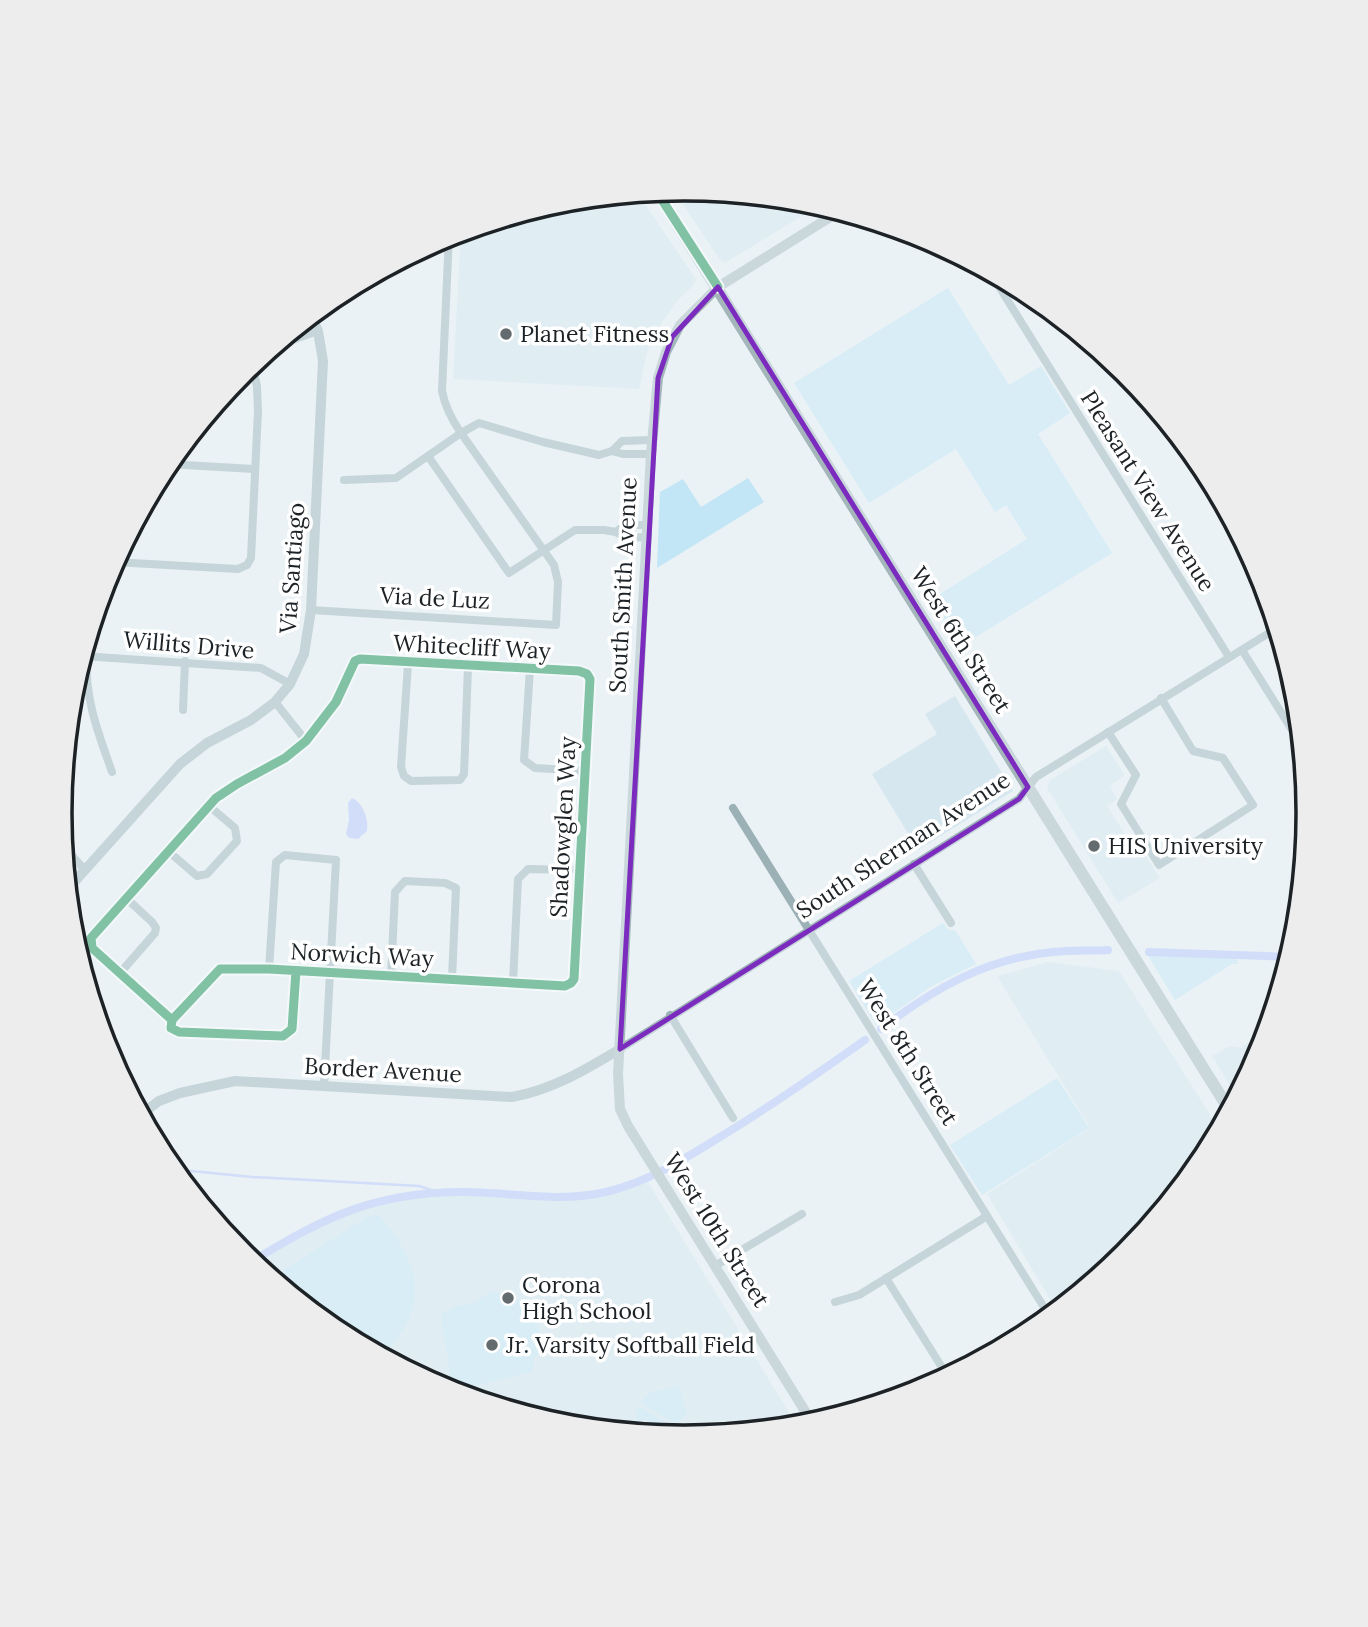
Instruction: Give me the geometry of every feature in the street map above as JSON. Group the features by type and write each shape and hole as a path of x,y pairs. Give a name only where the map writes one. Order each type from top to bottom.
{"main road":[{"name":"West 6th Street","path":"663,202 1224,1101"},
{"name":"South Smith Avenue","path":"620,1049 651,454 658,377 672,337 690,313 718,287 828,219"},
{"name":"West 10th Street","path":"620,1049 620,1109 806,1413"}],"street":[{"path":"448,249 442,391 450,416 543,551"},
{"name":"Pleasant View Avenue","path":"1001,290 1229,657"},
{"name":"Via Santiago","path":"76,880 180,764 207,743 251,720 275,702 290,684 304,654 311,610 323,361 315,325"},
{"path":"298,338 318,331"},
{"path":"126,563 238,569 247,565 251,558 258,411 255,377"},
{"path":"344,480 396,478 479,423 599,455 612,451 622,442 652,440"},
{"path":"612,451 623,454 651,454"},
{"path":"428,456 509,573 575,530 616,532 626,538 647,537"},
{"path":"181,465 254,469"},
{"path":"616,532 625,525 647,525"},
{"name":"Via de Luz","path":"311,610 556,625 558,582 554,565 543,551"},
{"name":"South Sherman Avenue","path":"620,1049 1019,799 1036,776 1269,633"},
{"path":"1242,650 1290,726"},
{"name":"Willits Drive","path":"93,657 261,668 290,684"},
{"name":"Whitecliff Way","path":"306,741 336,702 355,661 360,659 587,674"},
{"path":"183,710 185,662"},
{"path":"408,664 401,767 404,776 411,781 460,780 464,774 468,667"},
{"path":"530,669 524,760 535,768 585,771"},
{"name":"Shadowglen Way","path":"571,983 574,979 590,679 587,674"},
{"path":"86,686 92,716 112,772"},
{"path":"1108,732 1136,775 1121,804 1159,865 1253,805 1223,758 1193,751 1161,698"},
{"path":"275,702 306,741 285,758 224,791 208,805 91,938 90,944 172,1020 171,1028 180,1032 284,1035 292,1029 296,971"},
{"path":"168,851 197,876 207,874 237,841 234,828 208,805"},
{"name":"West 8th Street","path":"733,808 1044,1308"},
{"path":"269,970 276,863 285,855 336,860 324,1086"},
{"path":"73,857 85,870"},
{"path":"914,864 951,923"},
{"path":"513,983 518,879 528,869 579,870"},
{"path":"391,977 395,892 405,881 445,883 456,888 452,979"},
{"path":"120,973 155,933 156,928 126,898"},
{"name":"Norwich Way","path":"172,1020 220,969 565,986 571,983"},
{"path":"670,1016 733,1118"},
{"name":"Border Avenue","path":"148,1109 159,1101 180,1093 234,1081 512,1097 537,1093 558,1084 620,1049"},
{"path":"715,1266 802,1214"},
{"path":"835,1302 859,1295 987,1216"},
{"path":"886,1278 943,1368"}],"highlighted area":[{"path":"718,287 825,459 1028,787 1019,799 620,1049 658,378 672,337"}],"shaded area":[{"path":"681,201 764,206 806,214 725,263 720,260"},
{"path":"644,203 696,279 694,285 679,299 657,329 647,353 639,389 453,379 460,244 526,222 565,213"},
{"path":"948,288 1009,385 1041,366 1070,413 1038,434 1112,553 958,648 929,601 1027,539 1006,505 995,512 956,449 869,503 794,383"},
{"path":"748,478 764,502 657,568 660,492 683,479 701,507"},
{"path":"955,696 1013,791 918,850 872,774 937,734 925,714"},
{"path":"1106,746 1125,775 1110,786 1117,799 1107,806 1137,853 1142,850 1160,878 1118,903 1047,788 1050,780"},
{"path":"943,923 948,930 955,930 976,964 932,986 876,1025 849,981"},
{"path":"1147,954 1237,957 1238,964 1232,964 1175,1000"},
{"path":"1048,962 1119,971 1214,1120 1170,1186 1144,1217 1088,1274 1052,1303 987,1194 1090,1128 997,976"},
{"path":"1248,1043 1250,1047 1231,1087 1212,1056 1230,1046 1241,1048"},
{"path":"1057,1078 1089,1128 982,1195 950,1145"},
{"name":"Corona High School","path":"648,1182 791,1416 764,1421 684,1426 604,1421 526,1405 450,1379 378,1344 311,1299 263,1258 332,1220 390,1201 419,1196 463,1194 568,1200 603,1197"},
{"path":"378,1214 399,1242 407,1257 415,1287 409,1319 388,1350 344,1323 280,1274 366,1218"},
{"name":"Jr. Varsity Softball Field","path":"492,1291 533,1305 540,1335 538,1355 533,1358 533,1371 470,1387 451,1379 441,1317 450,1308 476,1302"},
{"path":"678,1386 687,1414 675,1423 641,1403 649,1393"},
{"path":"639,1406 670,1425 645,1424 647,1421 644,1419 638,1423 636,1412"}],"water":[{"path":"352,798 362,807 367,821 367,831 358,839 349,838 346,834 348,803"}],"waterway":[{"path":"881,1029 941,989 983,968 1029,955 1108,950"},
{"path":"1149,952 1279,957"},
{"path":"261,1256 327,1220 376,1202 431,1193 463,1192 571,1197 621,1188 679,1162 739,1126 865,1040"},
{"path":"187,1171 419,1186 440,1193"}],"cycle path":[{"path":"663,202 718,287"},
{"path":"172,1020 220,969 269,969 565,986 571,983 574,979 590,679 587,674 579,671 360,659 355,661 336,702 306,741 285,758 216,798 91,938 92,948 172,1020 171,1028 179,1032 283,1036 292,1029 296,971"}],"place":[{"name":"Planet Fitness","path":"506,334"},
{"name":"HIS University","path":"1094,846"},
{"name":"Corona High School","path":"508,1298"},
{"name":"Jr. Varsity Softball Field","path":"492,1345"}]}
